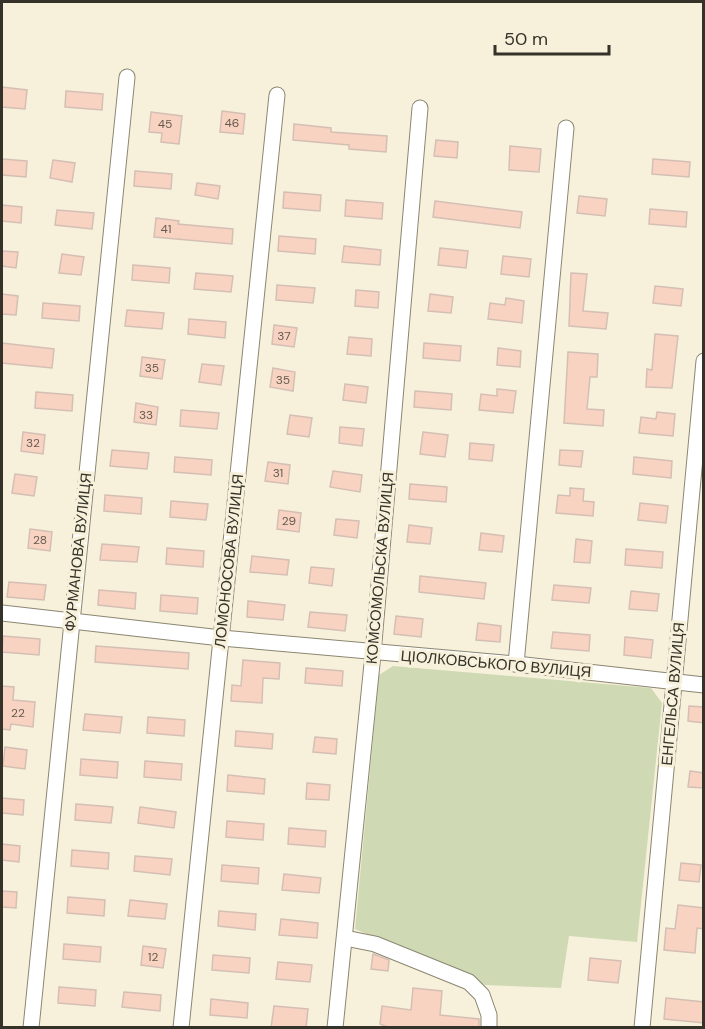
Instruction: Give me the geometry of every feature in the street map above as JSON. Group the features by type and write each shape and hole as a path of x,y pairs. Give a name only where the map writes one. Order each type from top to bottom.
{"street":[{"name":"ФУРМАНОВА ВУЛИЦЯ","path":"31,1028 127,77"},
{"name":"ЛОМОНОСОВА ВУЛИЦЯ","path":"181,1028 277,95"},
{"name":"КОМСОМОЛЬСКА ВУЛИЦЯ","path":"335,1028 373,654 420,108"},
{"path":"516,664 566,128"},
{"name":"ЕНГЕЛЬСА ВУЛИЦЯ","path":"642,1028 704,361"},
{"name":"ЦІОЛКОВСЬКОГО ВУЛИЦЯ","path":"2,613 373,654 516,664 704,685"},
{"path":"345,938 375,944 469,982 482,995 489,1015 489,1028"}],"green space":[{"path":"393,666 651,688 662,703 637,942 569,936 561,988 485,985 355,929 379,675"}],"building":[{"path":"2,87 27,90 25,109 2,107"},
{"path":"66,91 103,94 102,110 65,107"},
{"path":"222,111 245,114 243,134 220,132"},
{"path":"151,112 182,116 179,144 161,142 162,133 149,132"},
{"path":"294,124 331,128 331,132 387,136 386,152 349,149 349,145 293,140"},
{"path":"436,140 458,142 457,158 434,156"},
{"path":"510,146 541,149 539,172 509,170"},
{"path":"2,159 27,161 26,177 2,175"},
{"path":"653,159 690,162 689,177 652,174"},
{"path":"53,160 75,163 72,182 50,178"},
{"path":"135,171 172,174 171,189 134,186"},
{"path":"197,183 220,186 218,199 195,195"},
{"path":"284,192 321,195 320,211 283,208"},
{"path":"579,196 607,199 605,216 577,213"},
{"path":"346,200 383,203 382,219 345,216"},
{"path":"435,201 522,212 520,228 433,217"},
{"path":"2,205 22,207 21,223 2,221"},
{"path":"650,209 687,212 686,227 649,224"},
{"path":"57,210 94,213 92,229 55,225"},
{"path":"156,218 179,221 178,224 233,229 232,244 154,237"},
{"path":"279,236 316,239 315,254 278,251"},
{"path":"344,246 381,250 380,265 342,262"},
{"path":"440,248 468,251 466,268 438,265"},
{"path":"2,251 18,252 16,268 2,266"},
{"path":"62,254 84,257 81,275 59,273"},
{"path":"503,256 531,259 529,277 501,274"},
{"path":"133,265 170,268 169,283 132,280"},
{"path":"196,273 233,276 231,292 194,289"},
{"path":"571,273 587,274 583,311 608,313 606,329 569,326"},
{"path":"277,285 315,288 313,303 276,300"},
{"path":"655,286 683,289 681,306 653,303"},
{"path":"356,290 379,292 378,308 355,306"},
{"path":"2,294 18,296 16,315 2,314"},
{"path":"430,294 453,297 451,313 428,311"},
{"path":"506,298 524,301 522,323 488,319 490,303 505,305"},
{"path":"43,303 80,306 79,321 42,318"},
{"path":"127,310 164,313 162,329 125,326"},
{"path":"189,319 226,322 225,338 188,334"},
{"path":"274,325 297,328 294,347 272,344"},
{"path":"655,334 678,336 672,388 646,387 647,369 652,370"},
{"path":"349,337 372,339 371,356 347,354"},
{"path":"2,343 54,349 52,368 2,363"},
{"path":"424,343 461,346 460,361 423,358"},
{"path":"498,348 521,351 520,367 497,365"},
{"path":"568,352 598,354 597,377 590,377 587,409 604,410 603,426 564,423"},
{"path":"142,357 165,360 162,379 140,376"},
{"path":"202,364 224,366 221,385 199,382"},
{"path":"273,368 295,372 293,391 270,387"},
{"path":"345,384 368,387 366,403 343,400"},
{"path":"497,389 516,391 513,413 479,410 481,394 497,396"},
{"path":"415,391 452,394 451,410 414,407"},
{"path":"36,392 73,395 72,411 35,408"},
{"path":"136,403 158,407 156,425 134,422"},
{"path":"181,410 219,413 217,429 180,426"},
{"path":"657,412 675,414 673,436 639,433 641,417 656,419"},
{"path":"290,415 312,418 309,437 287,434"},
{"path":"340,427 364,429 362,446 339,443"},
{"path":"23,432 45,435 43,454 21,451"},
{"path":"423,432 448,435 445,457 420,454"},
{"path":"470,443 494,445 492,461 469,459"},
{"path":"112,450 149,453 147,469 110,466"},
{"path":"560,450 583,451 581,467 559,465"},
{"path":"175,457 212,460 211,475 174,472"},
{"path":"634,457 672,461 671,478 633,474"},
{"path":"268,462 290,465 288,484 265,481"},
{"path":"333,471 362,475 360,492 330,487"},
{"path":"15,474 37,477 34,496 12,493"},
{"path":"410,484 447,487 446,502 409,499"},
{"path":"570,488 584,489 583,501 594,502 593,516 556,513 558,495 570,496"},
{"path":"105,495 142,498 141,514 104,511"},
{"path":"171,501 208,504 206,520 170,517"},
{"path":"640,503 668,506 666,523 638,520"},
{"path":"279,510 301,513 299,532 277,529"},
{"path":"336,519 359,521 357,538 334,535"},
{"path":"409,525 432,528 430,544 407,542"},
{"path":"30,529 52,532 50,551 28,548"},
{"path":"481,533 504,536 502,552 479,550"},
{"path":"576,539 592,541 590,563 574,562"},
{"path":"102,544 139,547 137,562 100,560"},
{"path":"167,548 204,551 203,567 166,564"},
{"path":"626,549 663,552 662,568 625,565"},
{"path":"252,556 289,560 287,575 250,572"},
{"path":"311,567 334,569 332,586 309,583"},
{"path":"420,576 486,583 484,599 419,592"},
{"path":"9,582 46,585 44,600 7,597"},
{"path":"554,585 591,588 589,603 552,600"},
{"path":"99,590 136,593 135,609 98,605"},
{"path":"631,591 659,594 657,611 629,609"},
{"path":"161,595 198,598 197,614 160,611"},
{"path":"248,601 285,605 283,620 247,617"},
{"path":"310,612 347,615 345,631 308,627"},
{"path":"396,616 423,619 421,637 394,634"},
{"path":"478,623 501,626 500,642 476,640"},
{"path":"553,632 590,635 589,651 551,648"},
{"path":"3,636 40,639 39,655 2,652"},
{"path":"625,637 653,640 651,658 624,655"},
{"path":"96,646 189,653 188,669 95,662"},
{"path":"243,660 280,663 279,679 263,678 262,703 231,701 232,685 241,686"},
{"path":"306,668 343,671 342,686 305,683"},
{"path":"2,686 14,687 13,700 35,702 33,727 11,724 10,730 2,729"},
{"path":"689,706 704,707 704,723 688,721"},
{"path":"85,714 122,717 120,733 83,730"},
{"path":"148,717 185,720 184,736 147,733"},
{"path":"236,731 273,734 272,749 235,746"},
{"path":"315,737 337,739 336,754 313,752"},
{"path":"5,747 27,750 25,769 3,766"},
{"path":"81,759 118,762 117,778 80,775"},
{"path":"145,761 182,764 181,780 144,777"},
{"path":"690,771 704,773 704,788 688,787"},
{"path":"228,775 265,779 264,794 227,791"},
{"path":"307,783 330,785 329,800 306,799"},
{"path":"2,798 24,800 23,815 2,813"},
{"path":"76,804 113,807 111,823 75,820"},
{"path":"140,807 176,812 174,828 138,823"},
{"path":"227,821 264,824 263,840 226,837"},
{"path":"289,828 326,831 325,847 288,844"},
{"path":"2,844 20,846 19,862 2,860"},
{"path":"72,850 109,853 108,869 71,866"},
{"path":"135,856 172,859 170,875 134,871"},
{"path":"681,863 701,865 699,882 679,880"},
{"path":"222,865 259,868 258,884 221,881"},
{"path":"284,874 321,878 319,893 282,890"},
{"path":"2,891 17,892 16,908 2,907"},
{"path":"68,897 105,900 104,916 67,913"},
{"path":"130,900 167,904 165,919 128,916"},
{"path":"678,905 704,908 704,929 697,928 695,953 664,950 666,928 675,929"},
{"path":"219,911 256,914 255,930 218,926"},
{"path":"281,919 318,923 317,938 279,935"},
{"path":"64,944 101,947 100,962 63,959"},
{"path":"143,946 166,949 163,968 141,965"},
{"path":"373,954 389,960 388,971 371,969"},
{"path":"213,955 250,958 249,973 212,970"},
{"path":"590,958 621,961 618,983 588,980"},
{"path":"278,962 312,965 310,982 276,979"},
{"path":"59,987 96,990 95,1006 58,1003"},
{"path":"413,988 442,991 440,1015 479,1019 479,1028 390,1028 380,1024 382,1006 411,1010"},
{"path":"124,992 161,995 160,1011 122,1007"},
{"path":"666,998 704,1002 704,1023 664,1019"},
{"path":"211,999 248,1003 247,1018 210,1015"},
{"path":"274,1006 308,1009 306,1028 271,1028"}]}
